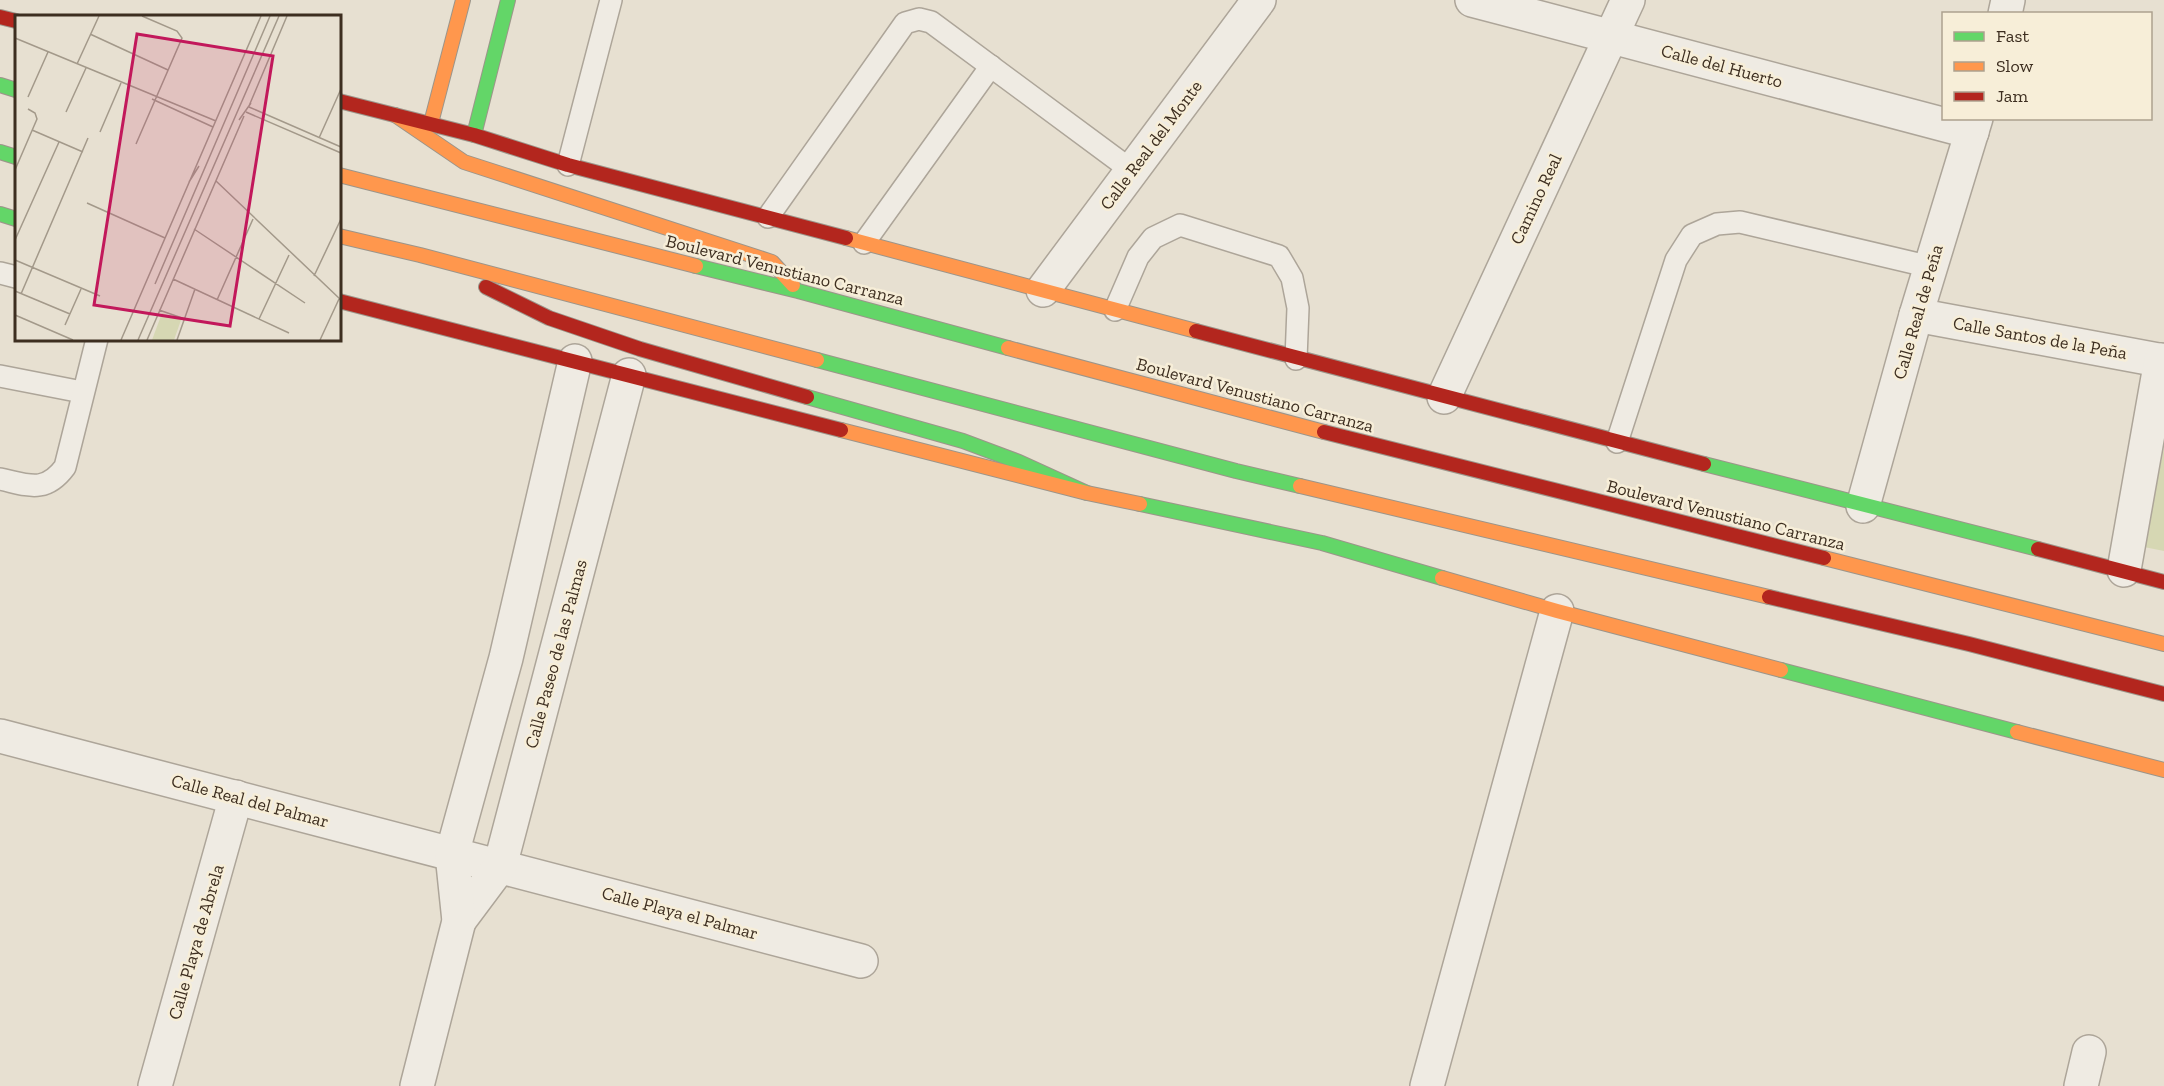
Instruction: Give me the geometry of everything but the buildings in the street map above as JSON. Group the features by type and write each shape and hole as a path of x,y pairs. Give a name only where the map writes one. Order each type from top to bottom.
{"main road":[{"path":"431,123 463,0"},
{"path":"474,135 508,0"},
{"path":"0,17 15,21"},
{"path":"0,85 15,90"},
{"path":"340,101 431,123 568,165 1296,359 2164,582"},
{"path":"395,115 464,162 772,262 798,291"},
{"path":"0,152 15,157"},
{"name":"Boulevard Venustiano Carranza","path":"340,175 798,291 1253,414 2164,644"},
{"path":"0,214 15,219"},
{"path":"340,236 420,255 1236,471 1969,644 2164,694"},
{"path":"420,255 549,318 651,352 963,441 1019,462 1088,493"},
{"path":"340,301 1088,493 1322,543 1557,611 2164,770"},
{"path":"2148,766 2164,757"}],"street":[{"name":"Calle Real del Monte","path":"1043,290 1259,0"},
{"name":"Calle del Huerto","path":"1472,0 1611,37 1942,117"},
{"name":"Camino Real","path":"1444,397 1628,0"},
{"name":"Calle del Huerto","path":"1953,120 1974,125"},
{"name":"Calle Real de Peña","path":"1863,506 1916,315 1974,125"},
{"name":"Calle Santos de la Peña","path":"1916,315 2162,360"},
{"path":"2124,570 2162,360"},
{"name":"Calle Paseo de las Palmas","path":"417,1086 459,921 452,854 492,708 575,361"},
{"name":"Calle Paseo de las Palmas","path":"459,921 500,866 629,375"},
{"path":"525,574 574,588"},
{"path":"1427,1086 1557,611"},
{"path":"492,708 539,721"},
{"name":"Calle Real del Palmar","path":"0,736 500,866"},
{"name":"Calle Playa de Abrela","path":"155,1086 236,797"},
{"name":"Calle Playa el Palmar","path":"500,866 861,961"},
{"path":"2081,1086 2089,1052"}],"lane":[{"path":"568,165 611,0"},
{"path":"768,217 905,23 920,19 931,22 1131,170"},
{"path":"864,243 991,66"},
{"path":"1617,442 1676,260 1692,235 1717,224 1740,222 1931,267"},
{"path":"1115,310 1138,257 1153,238 1180,225 1279,256 1292,278 1298,308 1296,359"},
{"path":"0,273 15,277"},
{"path":"0,478 40,487 59,475 69,454 82,392 97,340"},
{"path":"0,376 82,392"}],"green space":[{"path":"2164,448 2164,551 2144,547"}],"traffic: fast":[{"path":"474,135 508,0"},
{"path":"0,85 15,90"},
{"path":"0,152 15,157"},
{"path":"0,214 15,219"},
{"path":"696,266 1008,348"},
{"path":"817,360 1300,486"},
{"path":"807,397 963,441 1019,462 1087,493"},
{"path":"1704,464 2038,549"},
{"path":"1140,504 1322,543 1442,578"},
{"path":"1781,670 2017,732"}],"traffic: slow":[{"path":"431,123 463,0"},
{"path":"395,115 464,162 772,262 793,285"},
{"path":"340,175 696,266"},
{"path":"340,236 420,255 817,360"},
{"path":"846,238 1196,331"},
{"path":"1008,348 1324,432"},
{"path":"841,430 1087,493 1140,504"},
{"path":"1300,486 1769,597"},
{"path":"1824,558 2164,644"},
{"path":"1442,578 1781,670"},
{"path":"2017,732 2164,770"}],"traffic: jam":[{"path":"0,17 15,21"},
{"path":"340,101 474,135 568,165 846,238"},
{"path":"486,287 549,318 640,349 807,397"},
{"path":"340,301 841,430"},
{"path":"1196,331 1704,464"},
{"path":"1324,432 1824,558"},
{"path":"2038,549 2164,582"},
{"path":"1769,597 1969,644 2164,694"}]}
